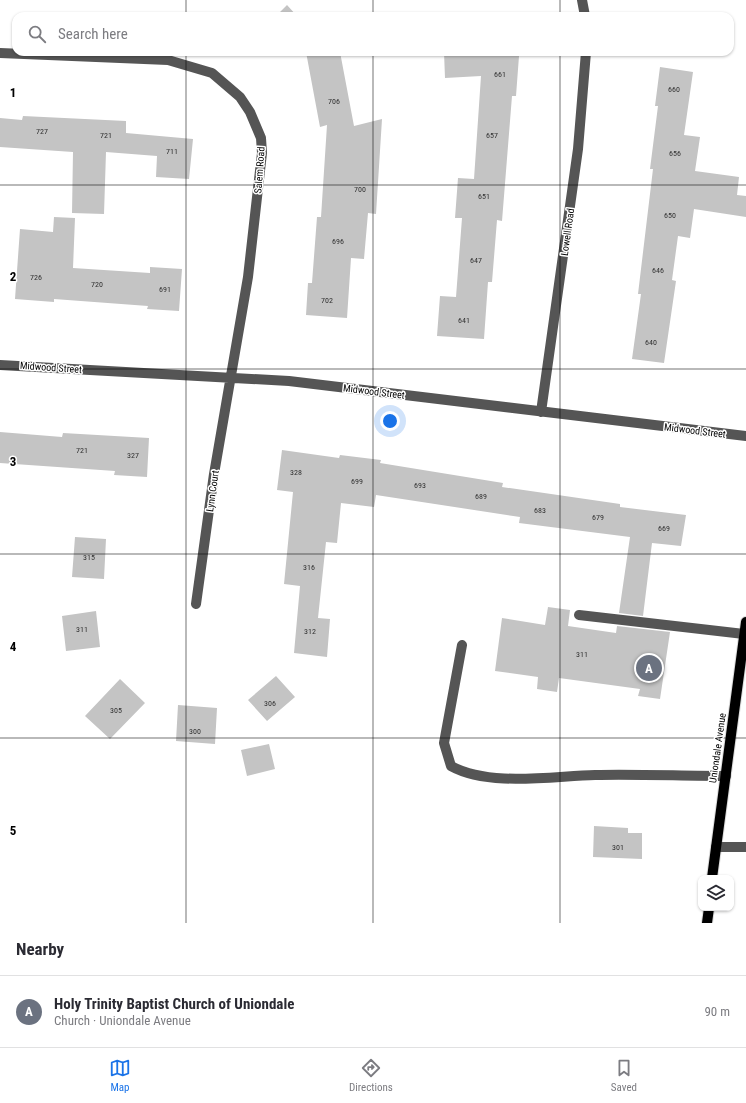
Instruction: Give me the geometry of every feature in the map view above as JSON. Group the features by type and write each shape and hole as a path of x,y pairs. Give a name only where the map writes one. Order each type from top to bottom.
{"main road":[{"name":"Uniondale Avenue","path":"712,875 746,622"},
{"path":"707,923 709,911"}],"street":[{"path":"582,0 584,12"},
{"name":"Salem Road","path":"0,53 12,54"},
{"name":"Salem Road","path":"72,56 168,60 212,73 240,97 250,112 261,138 262,153 248,277 231,378"},
{"name":"Lowell Road","path":"541,412 578,149 586,56"},
{"name":"Midwood Street","path":"0,365 289,381 746,436"},
{"name":"Lynn Court","path":"196,604 214,474 231,378"},
{"path":"579,615 744,634"},
{"path":"462,645 444,743 451,766 459,770 502,779 595,775 726,776"},
{"path":"716,847 746,847"}],"building":[{"path":"287,5 293,12 280,12"},
{"path":"307,56 341,56 354,126 382,119 376,214 368,213 364,259 351,258 347,318 306,315 308,283 312,283 317,217 321,217 327,125 320,127"},
{"path":"444,56 519,56 516,96 512,96 502,221 497,220 492,282 488,282 484,339 437,336 440,296 456,297 462,218 455,218 458,178 474,179 481,76 445,78"},
{"path":"660,67 693,72 684,135 700,137 695,171 739,177 737,195 746,196 746,217 694,209 690,238 678,236 672,280 676,281 664,363 632,359 641,294 638,294 653,169 650,169 658,106 655,106"},
{"path":"23,116 126,121 126,133 193,139 189,179 156,177 157,156 106,152 104,214 72,213 73,152 0,147 0,118 22,120"},
{"path":"54,217 75,218 73,268 150,273 150,267 182,269 179,311 147,309 148,306 54,299 54,302 15,299 20,229 53,232"},
{"path":"0,432 62,437 63,433 149,438 147,477 114,475 115,471 0,463"},
{"path":"282,450 339,458 340,455 381,460 380,463 503,483 502,487 620,504 620,507 686,515 681,546 652,543 643,616 619,613 630,537 519,523 520,517 376,495 374,507 341,503 337,543 326,542 318,618 330,619 327,657 294,653 300,586 284,584 293,492 277,490"},
{"path":"75,537 106,539 104,579 72,577"},
{"path":"548,607 570,610 568,626 616,633 617,626 670,632 660,699 638,696 640,689 559,678 557,692 537,689 538,677 495,671 502,618 545,625"},
{"path":"96,611 100,647 66,651 62,616"},
{"path":"276,676 295,697 267,721 248,700"},
{"path":"120,679 145,703 110,739 85,716"},
{"path":"178,705 217,708 215,744 176,741"},
{"path":"269,744 275,769 247,776 241,750"},
{"path":"594,826 628,828 628,833 642,833 642,859 593,857"}],"place":[{"name":"Holy Trinity Baptist Church of Uniondale","path":"649,668"}]}
